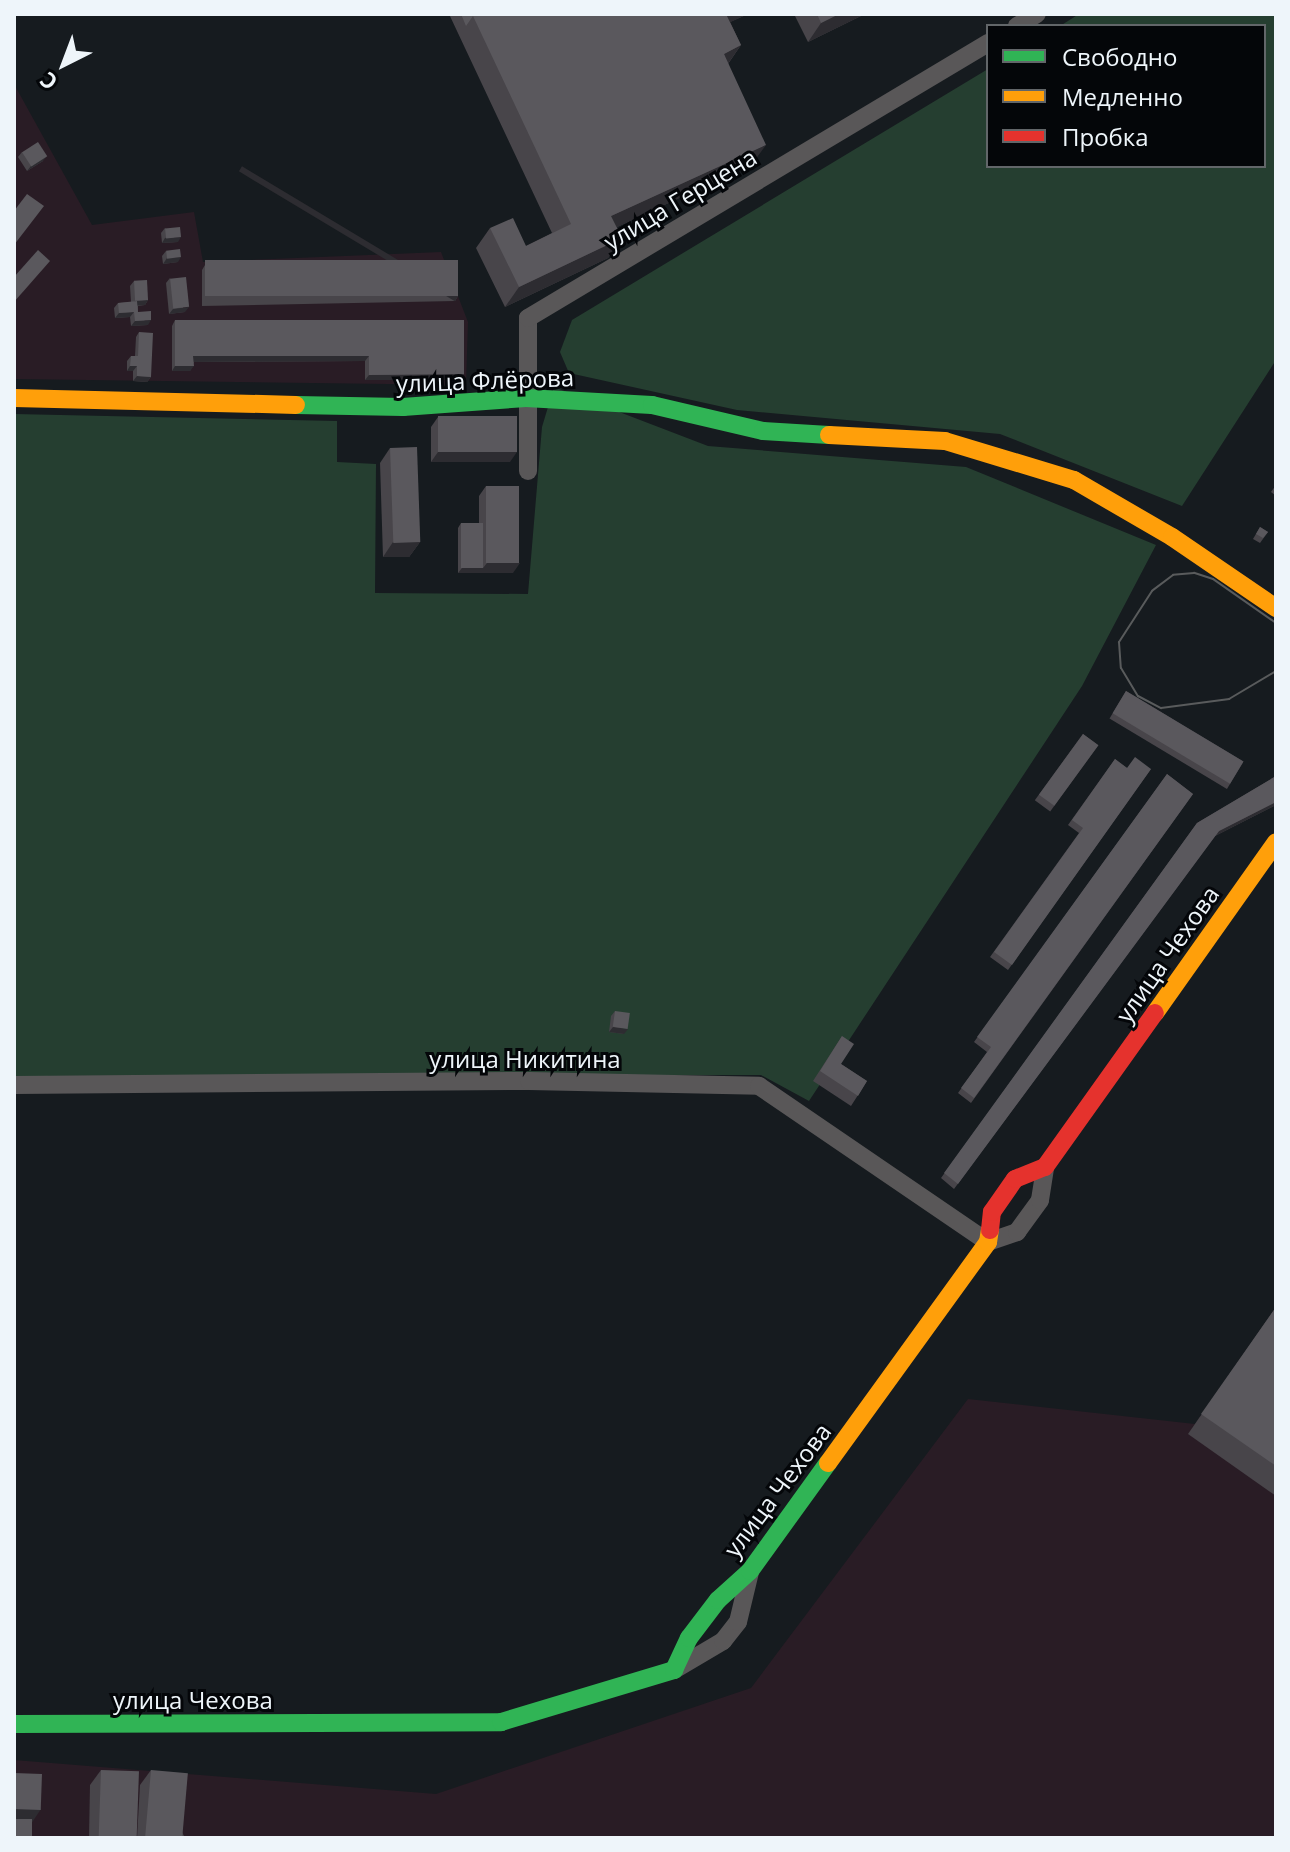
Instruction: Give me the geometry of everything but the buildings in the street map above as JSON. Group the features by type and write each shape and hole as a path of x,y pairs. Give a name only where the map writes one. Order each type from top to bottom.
{"street":[{"name":"улица Герцена","path":"528,471 528,318 986,44"},
{"name":"улица Флёрова","path":"14,398 403,407 526,398 652,405 763,431 945,441 1074,480 1172,537 1276,608"},
{"name":"улица Чехова","path":"14,1724 501,1722 674,1670 710,1609 750,1571 988,1242 992,1212 1015,1179 1045,1167 1276,842"},
{"name":"улица Никитина","path":"14,1085 529,1081 759,1086 988,1242"},
{"path":"988,1242 1017,1232 1040,1200 1045,1167"},
{"path":"674,1670 705,1655 730,1632 750,1571"}],"shaded area":[{"path":"14,84 92,225 194,212 203,262 441,252 468,322 466,385 14,379"},
{"path":"1276,1310 1276,1838 14,1838 14,1760 436,1794 751,1688 968,1399 1195,1424"}],"green space":[{"path":"1079,14 1276,14 1276,360 1182,506 1000,434 737,410 569,373 560,352 572,320 986,70 986,168 1266,168 1266,24 1063,24"},
{"path":"554,387 708,446 966,467 1156,545 1082,686 809,1101 761,1075 14,1076 14,414 337,421 337,462 376,464 375,593 528,594 542,427"}],"tram line":[{"path":"1276,623 1213,579 1194,573 1173,575 1152,591 1119,642 1121,668 1138,696 1161,708 1229,699 1276,671"}],"traffic: fast":[{"path":"296,405 403,407 526,398 652,405 763,431 829,435"},
{"path":"14,1724 501,1722 674,1670 689,1638 718,1600 750,1571 828,1463"}],"traffic: slow":[{"path":"14,398 296,405"},
{"path":"829,435 945,441 1074,480 1172,537 1276,608"},
{"path":"1155,1013 1276,842"},
{"path":"828,1463 988,1242 990,1230"}],"traffic: jam":[{"path":"990,1230 992,1212 1015,1179 1045,1167 1155,1013"}]}
